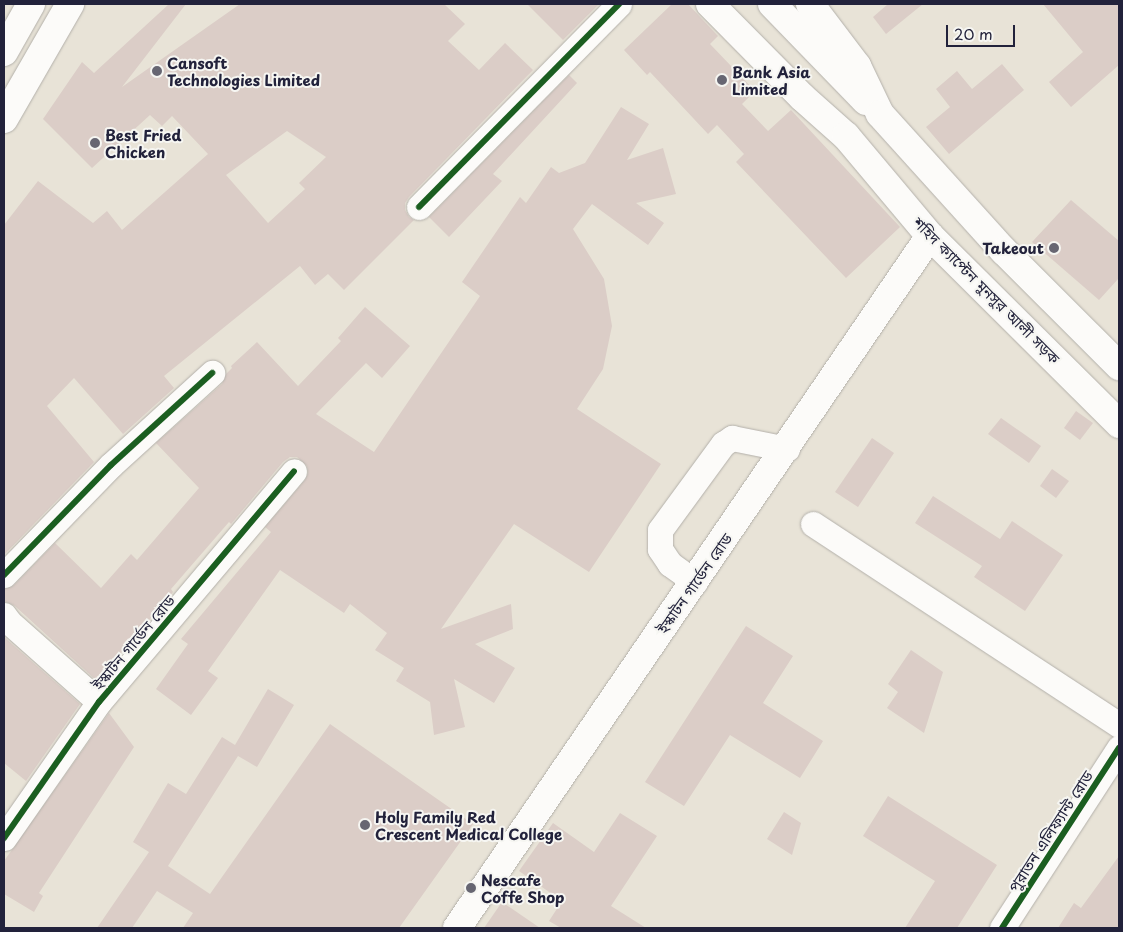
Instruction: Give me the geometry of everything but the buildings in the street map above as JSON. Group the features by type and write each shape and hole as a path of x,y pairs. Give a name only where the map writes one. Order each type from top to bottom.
{"main road":[{"path":"4,29 18,4"},
{"path":"4,52 31,4"},
{"path":"4,91 54,4"},
{"path":"4,119 70,4"},
{"name":"শহিদ ক্যাপ্টেন মুনসুর আলী সড়ক","path":"710,4 795,90 846,136 930,236 1119,424"},
{"path":"735,4 880,114 1004,251 1119,366"},
{"path":"772,4 846,136"},
{"path":"810,4 858,66 880,114"},
{"name":"ইস্কাটন গার্ডেন রোড","path":"457,928 930,236"}],"street":[{"path":"419,207 619,4"},
{"path":"4,575 111,465 212,373"},
{"path":"695,582 670,564 660,549 660,530 722,444 732,438 786,449"},
{"name":"ইস্কাটন গার্ডেন রোড","path":"4,838 99,702 294,471"},
{"path":"812,524 1119,725"},
{"path":"4,615 9,622 99,702"},
{"name":"পুরাতন এলিফ্যান্ট রোড","path":"1002,928 1119,748"}],"cycle path":[{"path":"419,207 619,4"},
{"path":"4,575 111,465 212,373"},
{"path":"4,838 99,702 294,471"},
{"path":"1002,928 1119,748"}],"place":[{"name":"Cansoft Technologies Limited","path":"157,71"},
{"name":"Bank Asia Limited","path":"722,80"},
{"name":"Best Fried Chicken","path":"95,143"},
{"name":"Takeout","path":"1054,248"},
{"name":"Holy Family Red Crescent Medical College","path":"365,825"},
{"name":"Nescafe Coffe Shop","path":"471,888"}]}
